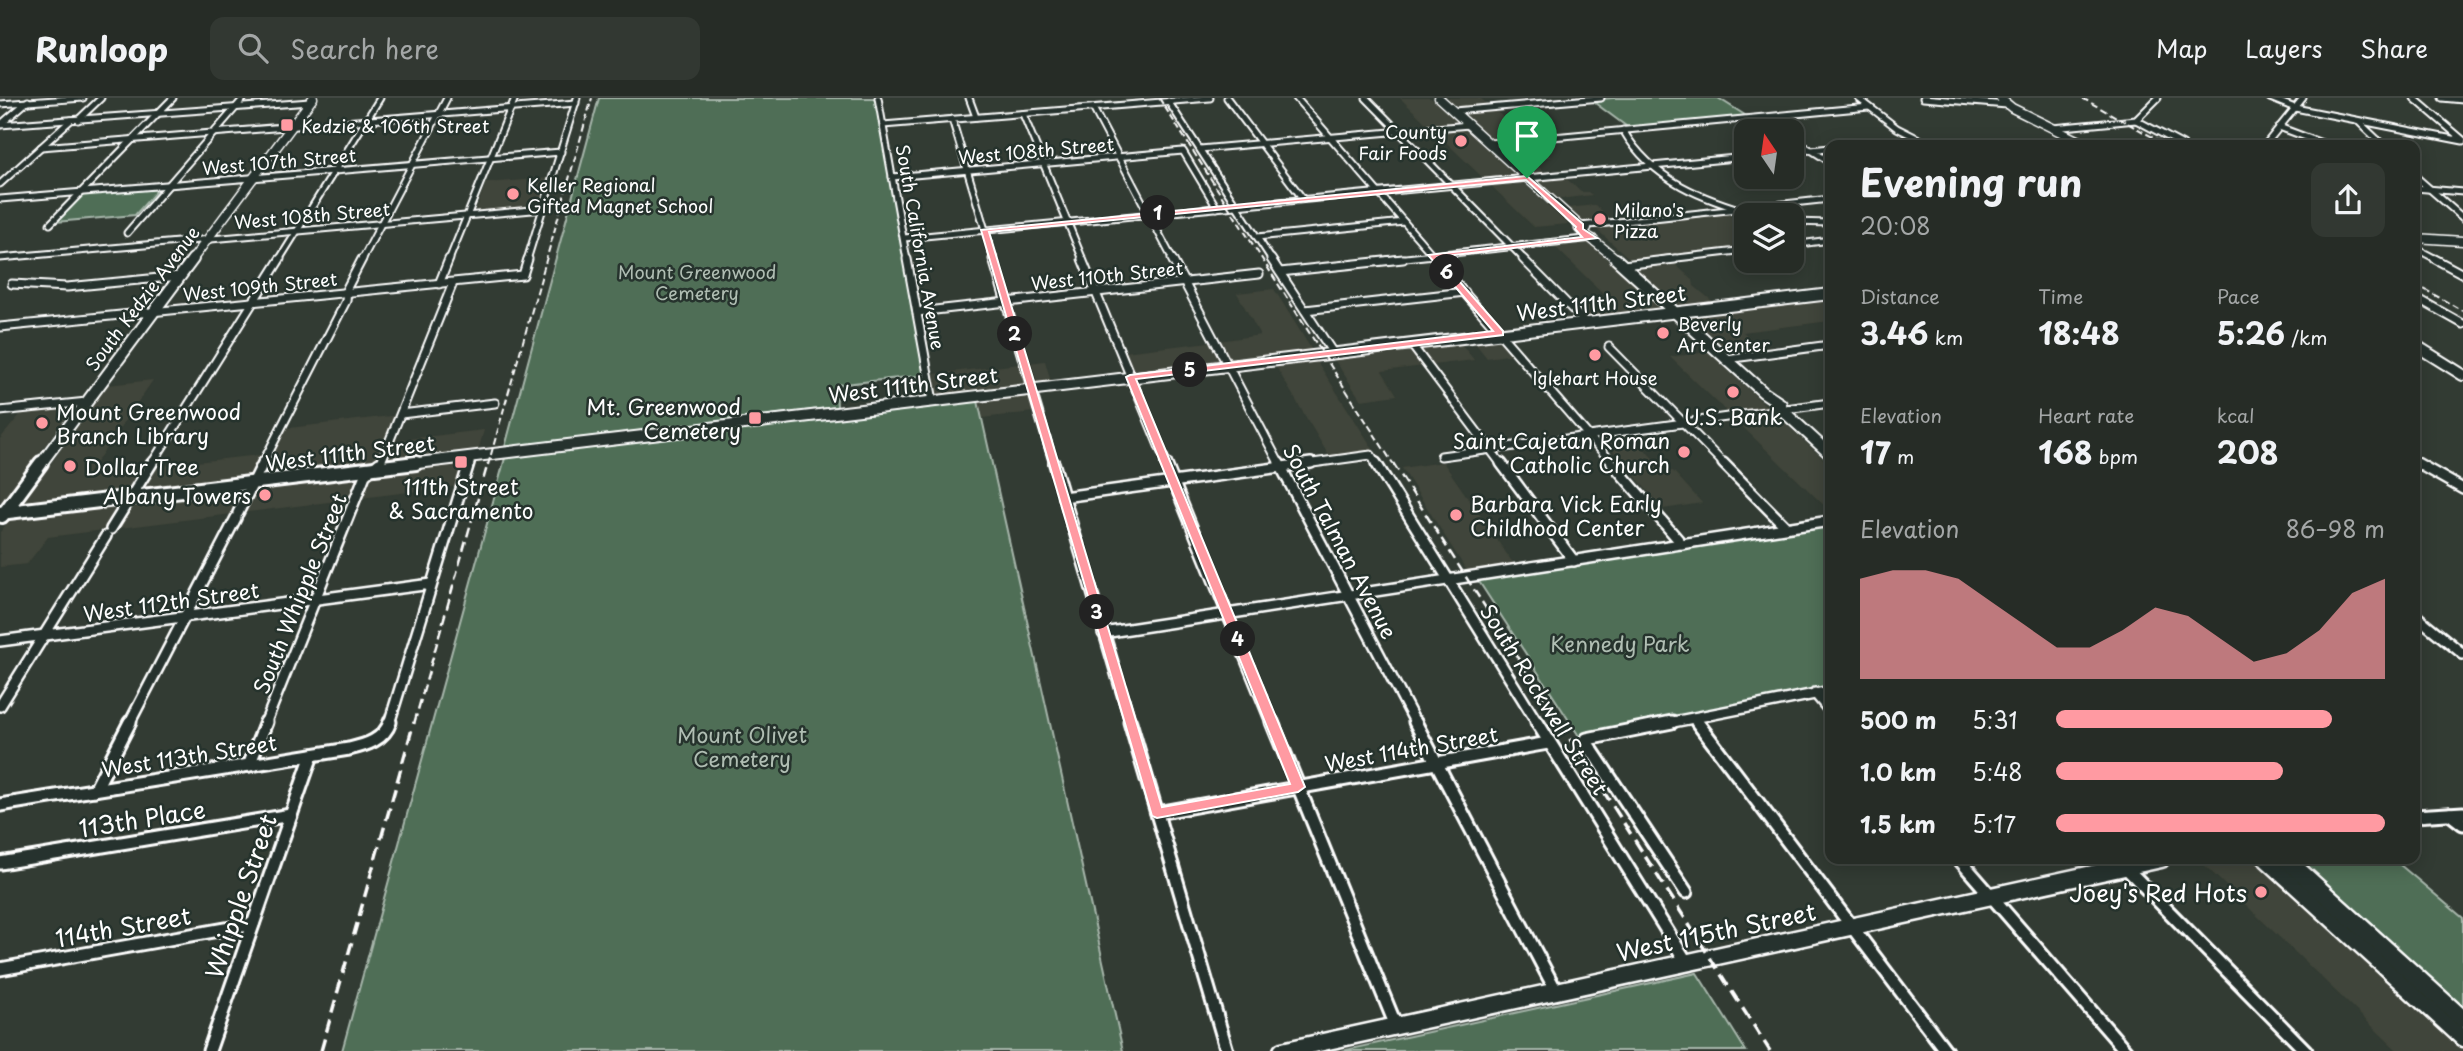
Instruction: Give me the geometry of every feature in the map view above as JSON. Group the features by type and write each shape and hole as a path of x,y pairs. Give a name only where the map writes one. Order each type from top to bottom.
{"main road":[{"path":"1439,98 1462,118 1460,119 1463,123 1469,125 1580,226 1579,229 1587,237 1593,238 1763,392 1762,397 1782,410 1825,449"},
{"path":"2000,98 2007,105 2077,140"},
{"name":"South Kedzie Avenue","path":"2,515 311,100"},
{"path":"2420,238 2463,241"},
{"name":"West 111th Street","path":"2,515 1825,294"},
{"path":"2420,348 2463,374"},
{"name":"West 115th Street","path":"1282,1051 2138,864"},
{"path":"2272,864 2463,1038"},
{"path":"2292,864 2463,1019"}],"street":[{"path":"0,104 83,98"},
{"path":"0,184 101,98"},
{"path":"50,224 173,98"},
{"path":"127,233 244,98"},
{"path":"0,706 380,98"},
{"path":"95,790 254,483 346,301 347,293 381,223 447,98"},
{"path":"439,284 515,98"},
{"name":"South California Avenue","path":"878,98 933,401"},
{"path":"969,98 976,117"},
{"path":"883,125 1210,98"},
{"path":"1227,98 1303,199"},
{"path":"1296,98 1682,544"},
{"path":"1366,98 1586,323"},
{"path":"1454,111 1601,98"},
{"path":"1859,98 1897,128 1917,139"},
{"path":"1923,98 2007,105"},
{"path":"2270,98 2295,108 2463,141"},
{"path":"2269,140 2303,98"},
{"path":"2414,98 2463,141"},
{"path":"2442,98 2463,100"},
{"path":"1058,99 1063,110"},
{"path":"2136,120 2154,99"},
{"path":"0,125 30,100"},
{"path":"0,125 311,100"},
{"path":"41,147 576,101 543,209"},
{"path":"1168,102 1333,353"},
{"path":"1489,144 1869,107"},
{"name":"South Talman Avenue","path":"1093,108 1556,991"},
{"path":"1023,114 1396,1026"},
{"path":"952,119 1227,1051"},
{"path":"2053,128 2136,120 2174,140"},
{"path":"2357,121 2378,140"},
{"path":"1200,149 1469,125"},
{"path":"2279,127 2314,140"},
{"path":"1623,131 1632,146 1654,166 1683,185 1734,208"},
{"path":"1907,140 1917,139"},
{"path":"1804,145 1825,159"},
{"path":"1804,151 1825,149"},
{"name":"West 108th Street","path":"892,177 1183,151 1217,208"},
{"name":"West 107th Street","path":"0,199 561,152"},
{"path":"904,238 1734,158"},
{"path":"2420,181 2463,218"},
{"path":"2420,188 2463,192"},
{"path":"1792,203 1825,200"},
{"name":"West 108th Street","path":"0,258 543,209"},
{"name":"West 109th Street","path":"0,327 523,275 543,209"},
{"path":"1580,226 1734,209"},
{"path":"1257,237 1404,222"},
{"path":"1804,223 1825,224"},
{"path":"1280,272 1593,238"},
{"path":"1804,243 1825,241"},
{"path":"1623,265 1734,251"},
{"path":"2420,251 2463,274"},
{"name":"West 110th Street","path":"917,312 1259,274"},
{"path":"12,284 66,287 180,276"},
{"name":"South Whipple Street","path":"249,765 365,475 381,462 453,283"},
{"path":"1305,310 1465,292"},
{"path":"2420,300 2463,324"},
{"path":"1411,344 1574,561"},
{"path":"1726,359 1825,346"},
{"path":"1609,347 1786,527"},
{"path":"0,411 87,402"},
{"path":"401,414 495,403"},
{"path":"1441,456 1825,404"},
{"path":"1063,497 1371,455"},
{"name":"South Rockwell Street","path":"1371,455 1548,743 1688,962"},
{"path":"431,584 471,457"},
{"path":"2420,466 2463,489"},
{"path":"1103,633 1825,522"},
{"name":"West 112th Street","path":"0,641 431,584"},
{"name":"West 113th Street","path":"0,805 353,748 383,737 388,729 431,584"},
{"path":"2420,619 2463,654"},
{"path":"1825,692 1694,718 1946,1051"},
{"path":"1815,693 1825,705"},
{"name":"South Rockwell Street","path":"1686,892 1587,743 1587,739 1694,718"},
{"name":"West 114th Street","path":"1157,813 1548,743"},
{"name":"Whipple Street","path":"209,1051 312,755"},
{"path":"2420,816 2463,813"},
{"path":"2450,814 2463,824"},
{"name":"113th Place","path":"0,863 291,815"},
{"path":"1963,864 2126,1051"},
{"path":"2125,867 2306,1051"},
{"name":"114th Street","path":"0,969 253,924"}],"shaded area":[{"path":"1400,98 1431,98 1568,224 1534,227"},
{"path":"1447,98 1480,98 1551,157 1530,159 1550,177 1563,176 1582,192 1592,195 1559,199"},
{"name":"Keller Regional Gifted Magnet School","path":"550,178 541,206 475,212 486,183"},
{"path":"1595,205 1614,222 1587,225 1568,208"},
{"path":"1727,213 1734,219 1734,247 1630,259 1595,228"},
{"path":"1585,239 1663,311 1584,320 1567,302 1607,297 1551,243"},
{"path":"1670,260 1693,280 1694,286 1717,305 1682,309 1632,265"},
{"path":"1274,289 1313,352 1230,362 1219,341 1260,335 1237,293"},
{"path":"1825,299 1825,322 1743,332 1766,353 1735,357 1688,314"},
{"path":"1499,336 1514,354 1487,358 1472,339"},
{"path":"1459,341 1474,360 1382,371 1397,395 1361,400 1332,356"},
{"path":"1210,342 1221,363 1134,373 1124,352"},
{"path":"1708,352 1825,460 1825,506 1670,357"},
{"path":"1316,360 1377,455 1332,461 1275,365"},
{"path":"1045,361 1051,382 928,396 926,375"},
{"path":"153,380 88,474 269,454 281,429 399,415 390,441 484,430 478,451 21,505 108,385"},
{"path":"1036,394 1041,411 982,418 978,401"},
{"path":"80,398 0,506 0,439 29,404"},
{"path":"1633,436 1665,472 1673,471 1702,503 1663,509 1604,440"},
{"path":"465,461 457,486 48,537 27,564 0,567 0,532 13,516"},
{"name":"Barbara Vick Early Childhood Center","path":"1443,462 1513,563 1467,571 1402,468"},
{"path":"2203,864 2264,864 2463,1046 2463,1051 2398,1051"}],"green space":[{"name":"Mount Greenwood Cemetery","path":"599,98 876,98 926,375 836,385 837,407 505,447"},
{"path":"1718,98 1748,117 1630,129 1591,100"},
{"path":"159,188 135,215 55,222 83,194"},
{"name":"Mount Olivet Cemetery","path":"978,401 1123,1051 342,1051 505,458"},
{"name":"Kennedy Park","path":"1825,526 1825,689 1579,736 1478,580"},
{"path":"2299,864 2399,864 2463,918 2463,1011"},
{"path":"1697,973 1746,1051 1342,1051"}],"railway":[{"path":"488,465 592,98"},
{"path":"1159,98 1394,465"},
{"path":"2082,98 2158,140"},
{"path":"2420,287 2463,311"},
{"path":"414,724 488,463"},
{"path":"1393,463 1560,724"},
{"path":"321,1051 414,722"},
{"path":"1559,722 1770,1051"}],"place":[{"name":"Kedzie & 106th Street","path":"287,125"},
{"name":"County Fair Foods","path":"1461,141"},
{"name":"Keller Regional Gifted Magnet School","path":"513,194"},
{"name":"Milano's Pizza","path":"1600,219"},
{"name":"Beverly Art Center","path":"1663,333"},
{"name":"Iglehart House","path":"1595,355"},
{"name":"U.S. Bank","path":"1733,392"},
{"name":"Mt. Greenwood Cemetery","path":"755,418"},
{"name":"Mount Greenwood Branch Library","path":"42,423"},
{"name":"Saint Cajetan Roman Catholic Church","path":"1684,452"},
{"name":"111th Street & Sacramento","path":"461,462"},
{"name":"Dollar Tree","path":"70,466"},
{"name":"Albany Towers","path":"265,495"},
{"name":"Barbara Vick Early Childhood Center","path":"1456,515"},
{"name":"Joey's Red Hots","path":"2261,892"}],"route":[{"path":"1527,178 1580,226 1579,229 1587,237 1593,238 1432,255 1500,333 1130,377 1298,787 1157,813 985,230 1527,178"}]}
